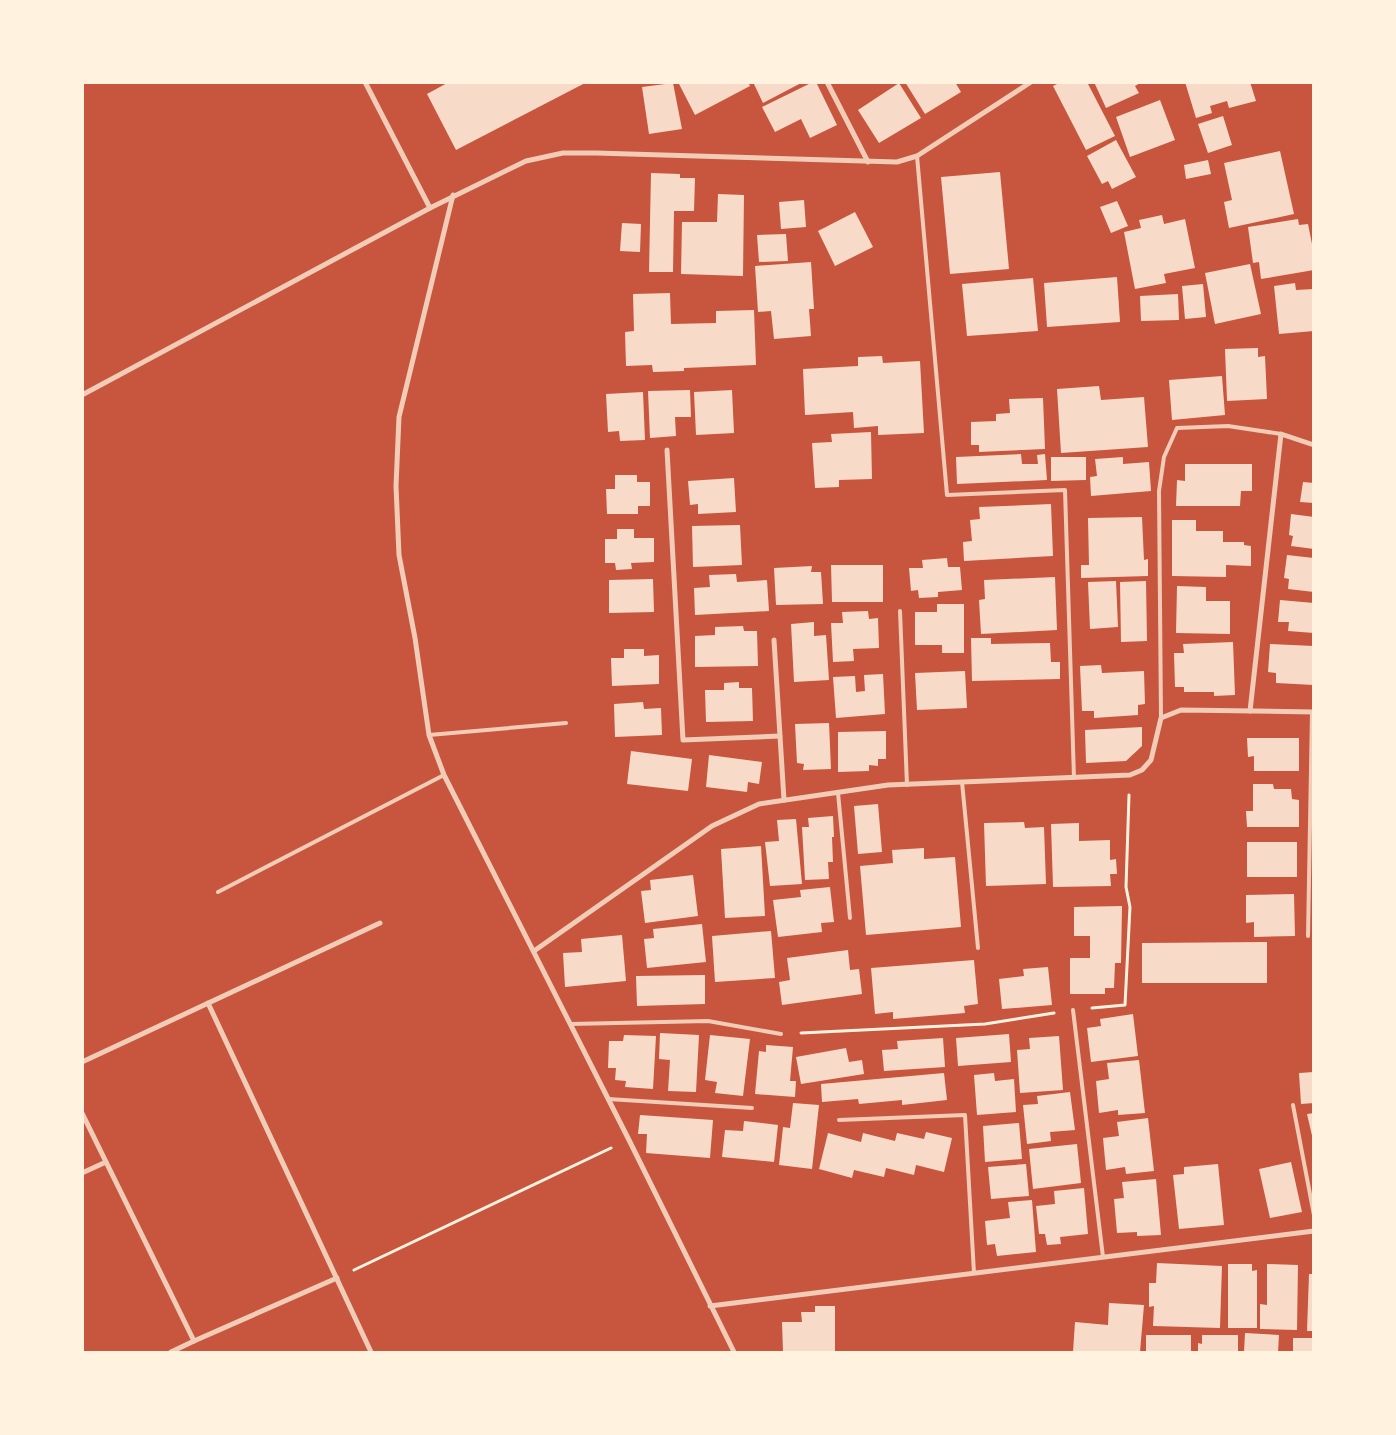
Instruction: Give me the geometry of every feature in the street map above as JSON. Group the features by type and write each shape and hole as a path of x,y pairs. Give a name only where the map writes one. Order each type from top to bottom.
{"street":[{"path":"365,82 430,208"},
{"path":"827,82 868,162"},
{"path":"82,395 454,195 526,161 562,153 606,153 897,162 917,156 1031,82"},
{"path":"454,195 399,417 396,486 399,555 416,638 429,735 444,775 571,1024 734,1352"},
{"path":"1250,711 1280,434 1314,445"},
{"path":"667,450 683,740 780,736"},
{"path":"774,640 784,800"},
{"path":"534,951 712,826 760,804 888,785 1130,775 1142,770 1151,760 1161,718 1181,710 1313,712"},
{"path":"82,1062 380,923"},
{"path":"208,1003 371,1352"},
{"path":"82,1113 194,1341"},
{"path":"82,1173 106,1162"},
{"path":"710,1306 1314,1231"},
{"path":"170,1352 337,1278"}],"lane":[{"path":"917,156 947,496 1065,490 1074,778"},
{"path":"1161,718 1159,491 1164,458 1177,428 1228,426 1280,434"},
{"path":"900,611 907,785"},
{"path":"1308,936 1313,712"},
{"path":"429,735 566,723"},
{"path":"218,892 444,775"},
{"path":"962,782 978,948"},
{"path":"838,793 850,918"},
{"path":"1073,1010 1103,1257"},
{"path":"571,1024 708,1021 781,1034"},
{"path":"608,1099 752,1108"},
{"path":"1293,1105 1314,1215"},
{"path":"839,1120 965,1115 974,1273"}],"path":[{"path":"781,1034 985,1024 1073,1010 1125,1006 1130,906 1126,887 1130,775"},
{"path":"337,1278 629,1140"}],"building":[{"path":"449,82 587,82 456,150 427,94"},
{"path":"678,82 748,82 750,86 695,115"},
{"path":"753,82 803,82 763,103"},
{"path":"816,82 837,125 810,138 801,119 775,132 762,107"},
{"path":"905,82 955,82 961,92 925,114"},
{"path":"1061,82 1087,82 1115,136 1086,150 1053,86"},
{"path":"1094,82 1142,82 1135,86 1139,93 1106,108"},
{"path":"1185,82 1250,82 1256,101 1229,108 1227,101 1210,106 1212,113 1196,118"},
{"path":"673,83 682,129 649,134 642,87"},
{"path":"899,83 921,118 879,143 858,110"},
{"path":"1160,100 1175,140 1130,157 1116,117"},
{"path":"1223,116 1232,145 1208,153 1198,124"},
{"path":"1116,140 1136,177 1112,189 1108,181 1102,184 1087,156"},
{"path":"1280,151 1294,214 1229,228 1224,202 1232,200 1224,163"},
{"path":"1208,160 1211,174 1186,179 1184,165"},
{"path":"1000,172 1009,269 950,274 941,177"},
{"path":"651,173 680,174 680,178 695,178 694,211 674,211 673,272 649,272"},
{"path":"718,194 744,195 743,276 681,274 682,222 717,222"},
{"path":"804,200 806,227 781,229 779,202"},
{"path":"1117,201 1128,226 1111,233 1100,207"},
{"path":"855,212 873,247 835,266 818,231"},
{"path":"1162,215 1164,224 1185,219 1195,268 1164,274 1166,283 1135,289 1124,232 1141,228 1139,220"},
{"path":"1298,219 1299,225 1308,224 1314,254 1314,270 1261,279 1259,262 1253,263 1248,227"},
{"path":"622,223 641,224 640,252 620,251"},
{"path":"786,234 788,261 759,262 757,235"},
{"path":"811,262 814,309 809,309 811,336 774,339 771,311 758,312 755,266"},
{"path":"1250,264 1261,314 1215,324 1205,273"},
{"path":"1117,277 1120,322 1047,327 1044,283"},
{"path":"1033,278 1038,331 967,336 962,284"},
{"path":"1295,283 1296,290 1314,289 1314,331 1279,334 1274,286"},
{"path":"1203,284 1206,317 1185,319 1182,286"},
{"path":"670,293 671,324 716,323 716,311 754,310 756,365 684,368 684,371 653,372 652,365 626,366 625,332 634,331 633,294"},
{"path":"1178,294 1179,320 1141,321 1140,296"},
{"path":"1258,348 1258,357 1265,356 1267,399 1227,401 1225,349"},
{"path":"882,356 883,363 920,361 924,433 878,435 878,426 854,428 853,412 805,415 803,369 858,366 858,357"},
{"path":"1222,376 1225,415 1172,420 1169,380"},
{"path":"1099,386 1101,400 1144,397 1148,447 1061,453 1057,389"},
{"path":"690,390 691,417 675,417 676,436 650,438 648,391"},
{"path":"732,390 734,433 696,435 694,392"},
{"path":"643,392 645,440 620,441 619,431 608,432 606,394"},
{"path":"1043,398 1045,449 979,452 979,445 971,445 971,422 996,421 996,414 1010,413 1009,399"},
{"path":"871,432 872,479 839,480 839,487 815,488 812,443 832,442 831,434"},
{"path":"1021,454 1022,464 1038,464 1037,455 1045,454 1047,480 957,484 956,457"},
{"path":"1051,457 1086,457 1086,480 1051,481"},
{"path":"1123,457 1123,464 1149,462 1151,491 1091,496 1090,477 1097,476 1095,459"},
{"path":"1185,464 1252,464 1252,491 1241,491 1240,506 1176,506 1177,480 1185,481"},
{"path":"615,475 637,475 637,482 650,482 650,506 638,506 638,514 607,514 606,489 615,489"},
{"path":"734,478 736,512 698,514 698,504 690,505 688,481"},
{"path":"1303,482 1314,483 1314,503 1300,502"},
{"path":"1051,504 1053,556 964,561 963,542 972,541 970,520 980,519 979,507"},
{"path":"1291,514 1314,517 1314,549 1291,546 1293,536 1289,535"},
{"path":"1142,517 1144,560 1148,559 1148,576 1081,578 1081,565 1089,565 1088,518"},
{"path":"1172,520 1196,520 1196,531 1223,531 1223,542 1244,542 1244,545 1251,546 1251,566 1226,565 1226,577 1172,576"},
{"path":"740,525 742,565 693,567 692,526"},
{"path":"617,529 634,529 634,538 654,538 654,562 631,563 632,569 616,570 615,563 605,563 605,539 617,539"},
{"path":"1287,555 1314,558 1314,592 1288,589 1289,579 1284,578"},
{"path":"947,558 948,567 960,567 962,590 938,592 938,597 919,598 918,590 911,591 909,568 923,568 922,560"},
{"path":"831,565 883,565 883,602 832,602"},
{"path":"812,566 811,572 821,572 823,604 776,605 774,568"},
{"path":"736,574 737,582 767,580 769,611 695,615 694,588 710,587 709,575"},
{"path":"1055,577 1057,630 981,634 979,600 985,599 984,580"},
{"path":"653,579 654,612 609,613 609,580"},
{"path":"1116,581 1118,627 1090,629 1088,582"},
{"path":"1146,581 1147,641 1121,642 1120,582"},
{"path":"1177,586 1206,587 1206,601 1230,601 1230,634 1176,633"},
{"path":"1280,600 1314,603 1314,633 1288,631 1289,622 1278,622"},
{"path":"937,604 964,604 964,653 942,653 942,645 915,645 915,612 937,612"},
{"path":"868,611 869,619 878,618 879,648 853,649 854,661 833,662 831,623 843,623 842,612"},
{"path":"814,622 814,636 826,635 829,680 794,682 791,624"},
{"path":"743,626 744,631 757,631 758,666 695,667 695,636 715,635 715,627"},
{"path":"971,638 991,638 991,644 1050,643 1051,662 1060,662 1060,679 972,681"},
{"path":"1233,642 1235,695 1214,696 1214,692 1184,692 1184,687 1175,687 1174,653 1184,653 1183,644"},
{"path":"1270,644 1314,646 1314,685 1276,683 1276,673 1268,672"},
{"path":"624,649 644,649 644,656 659,655 659,684 612,686 611,658 624,658"},
{"path":"1101,665 1102,673 1144,671 1145,704 1138,705 1138,715 1094,718 1094,711 1082,711 1080,666"},
{"path":"965,671 967,708 917,710 915,673"},
{"path":"883,674 885,714 836,718 833,677 855,676 856,692 865,691 864,675"},
{"path":"739,682 739,688 752,688 753,721 706,722 705,690 724,690 724,683"},
{"path":"643,702 644,709 661,708 662,735 615,737 614,704"},
{"path":"829,723 831,769 803,770 804,764 797,763 795,724"},
{"path":"1142,727 1142,746 1126,761 1086,763 1085,730"},
{"path":"886,731 886,759 878,759 878,766 869,765 869,771 838,772 838,732"},
{"path":"1247,738 1299,738 1299,771 1254,771 1254,756 1248,757"},
{"path":"631,751 692,759 688,791 627,784"},
{"path":"709,755 762,762 759,784 748,782 747,792 706,787"},
{"path":"1253,784 1273,784 1274,789 1291,789 1292,799 1299,800 1299,827 1247,827 1246,811 1253,811"},
{"path":"878,804 882,852 858,854 854,806"},
{"path":"833,816 833,862 828,862 829,879 805,880 802,827 809,827 808,818"},
{"path":"796,819 802,884 770,886 765,842 779,841 777,820"},
{"path":"1024,822 1025,828 1044,827 1046,884 986,886 984,823"},
{"path":"1079,823 1079,841 1110,840 1110,860 1116,859 1117,874 1110,874 1111,886 1053,887 1051,824"},
{"path":"1247,842 1297,842 1297,877 1247,877"},
{"path":"761,846 765,916 725,918 721,849"},
{"path":"924,848 924,859 955,857 961,927 866,935 860,866 893,863 892,850"},
{"path":"693,875 698,916 645,923 641,891 651,890 650,880"},
{"path":"830,887 834,922 821,923 822,932 778,937 773,900 801,897 800,890"},
{"path":"1294,894 1295,936 1254,937 1254,922 1246,923 1246,895"},
{"path":"1122,906 1121,963 1115,963 1114,988 1105,988 1105,994 1070,994 1070,958 1090,958 1090,936 1074,936 1074,907"},
{"path":"702,924 706,962 647,968 644,939 654,938 653,929"},
{"path":"771,931 775,978 715,982 712,936"},
{"path":"622,935 626,981 565,987 563,953 582,952 581,939"},
{"path":"1267,942 1267,983 1142,983 1142,943"},
{"path":"848,950 850,970 859,969 862,994 782,1005 779,982 790,980 787,958"},
{"path":"974,960 978,1004 964,1006 965,1013 893,1019 893,1012 875,1014 871,968"},
{"path":"1048,967 1052,1005 1002,1009 999,979 1024,976 1023,969"},
{"path":"705,975 705,1004 637,1006 636,976"},
{"path":"1133,1014 1138,1056 1091,1062 1087,1028 1101,1026 1100,1019"},
{"path":"660,1033 699,1035 696,1092 668,1091 670,1060 659,1059"},
{"path":"1009,1034 1011,1062 958,1066 956,1038"},
{"path":"624,1035 656,1036 653,1089 625,1087 626,1081 615,1080 616,1068 608,1068 609,1041 623,1041"},
{"path":"710,1035 750,1039 743,1096 715,1093 717,1082 705,1080"},
{"path":"1059,1036 1063,1090 1020,1093 1017,1050 1030,1049 1029,1038"},
{"path":"943,1038 945,1067 884,1071 882,1050 898,1049 897,1041"},
{"path":"766,1045 793,1047 790,1081 796,1081 795,1097 755,1094 759,1051 766,1052"},
{"path":"846,1048 849,1062 862,1060 864,1074 801,1084 796,1057"},
{"path":"1139,1060 1145,1113 1118,1115 1118,1110 1099,1113 1096,1081 1109,1079 1107,1063"},
{"path":"1314,1072 1314,1103 1301,1104 1299,1073"},
{"path":"944,1073 947,1100 902,1105 902,1100 859,1104 858,1099 822,1102 821,1084"},
{"path":"994,1073 995,1081 1014,1079 1016,1112 977,1115 974,1075"},
{"path":"1070,1092 1075,1130 1050,1132 1051,1141 1027,1144 1023,1105 1038,1104 1037,1096"},
{"path":"793,1103 819,1105 812,1169 779,1165 783,1127 790,1128"},
{"path":"1314,1113 1314,1140 1313,1140 1307,1114"},
{"path":"640,1115 713,1120 710,1158 646,1153 647,1134 638,1134"},
{"path":"1148,1118 1154,1171 1126,1174 1125,1167 1106,1170 1103,1138 1119,1136 1117,1122"},
{"path":"744,1121 778,1125 774,1162 722,1157 725,1130 743,1131"},
{"path":"1019,1123 1022,1159 985,1162 983,1126"},
{"path":"926,1132 952,1138 944,1172 916,1165 914,1175 886,1168 884,1177 854,1170 852,1178 819,1169 828,1133 861,1142 863,1133 895,1141 897,1133 924,1139"},
{"path":"1077,1144 1081,1183 1033,1189 1029,1149"},
{"path":"1291,1162 1302,1212 1270,1218 1259,1169"},
{"path":"1026,1164 1029,1196 991,1199 988,1167"},
{"path":"1218,1164 1224,1225 1179,1229 1173,1175 1184,1174 1184,1167"},
{"path":"1156,1179 1161,1235 1137,1236 1137,1232 1117,1233 1114,1199 1124,1198 1122,1182"},
{"path":"1084,1188 1088,1234 1060,1237 1061,1244 1047,1245 1045,1234 1039,1234 1036,1206 1055,1204 1054,1191"},
{"path":"1032,1200 1036,1252 997,1256 995,1244 987,1245 985,1221 1010,1218 1008,1202"},
{"path":"1157,1263 1222,1266 1220,1328 1153,1326 1154,1306 1149,1307 1149,1283 1156,1283"},
{"path":"1228,1264 1252,1264 1252,1271 1257,1270 1257,1328 1228,1328"},
{"path":"1267,1264 1298,1265 1297,1330 1260,1329 1260,1304 1267,1305"},
{"path":"1309,1274 1314,1274 1314,1331 1307,1331"},
{"path":"1109,1303 1144,1305 1140,1352 1073,1352 1075,1322 1108,1325"},
{"path":"815,1306 835,1306 835,1352 783,1352 782,1322 802,1322 801,1312 815,1312"},
{"path":"1245,1333 1279,1335 1278,1352 1244,1352"},
{"path":"1146,1335 1191,1335 1191,1352 1146,1352"},
{"path":"1202,1335 1238,1335 1238,1352 1198,1352 1198,1343 1202,1344"},
{"path":"1293,1338 1314,1338 1314,1352 1293,1352"}]}
